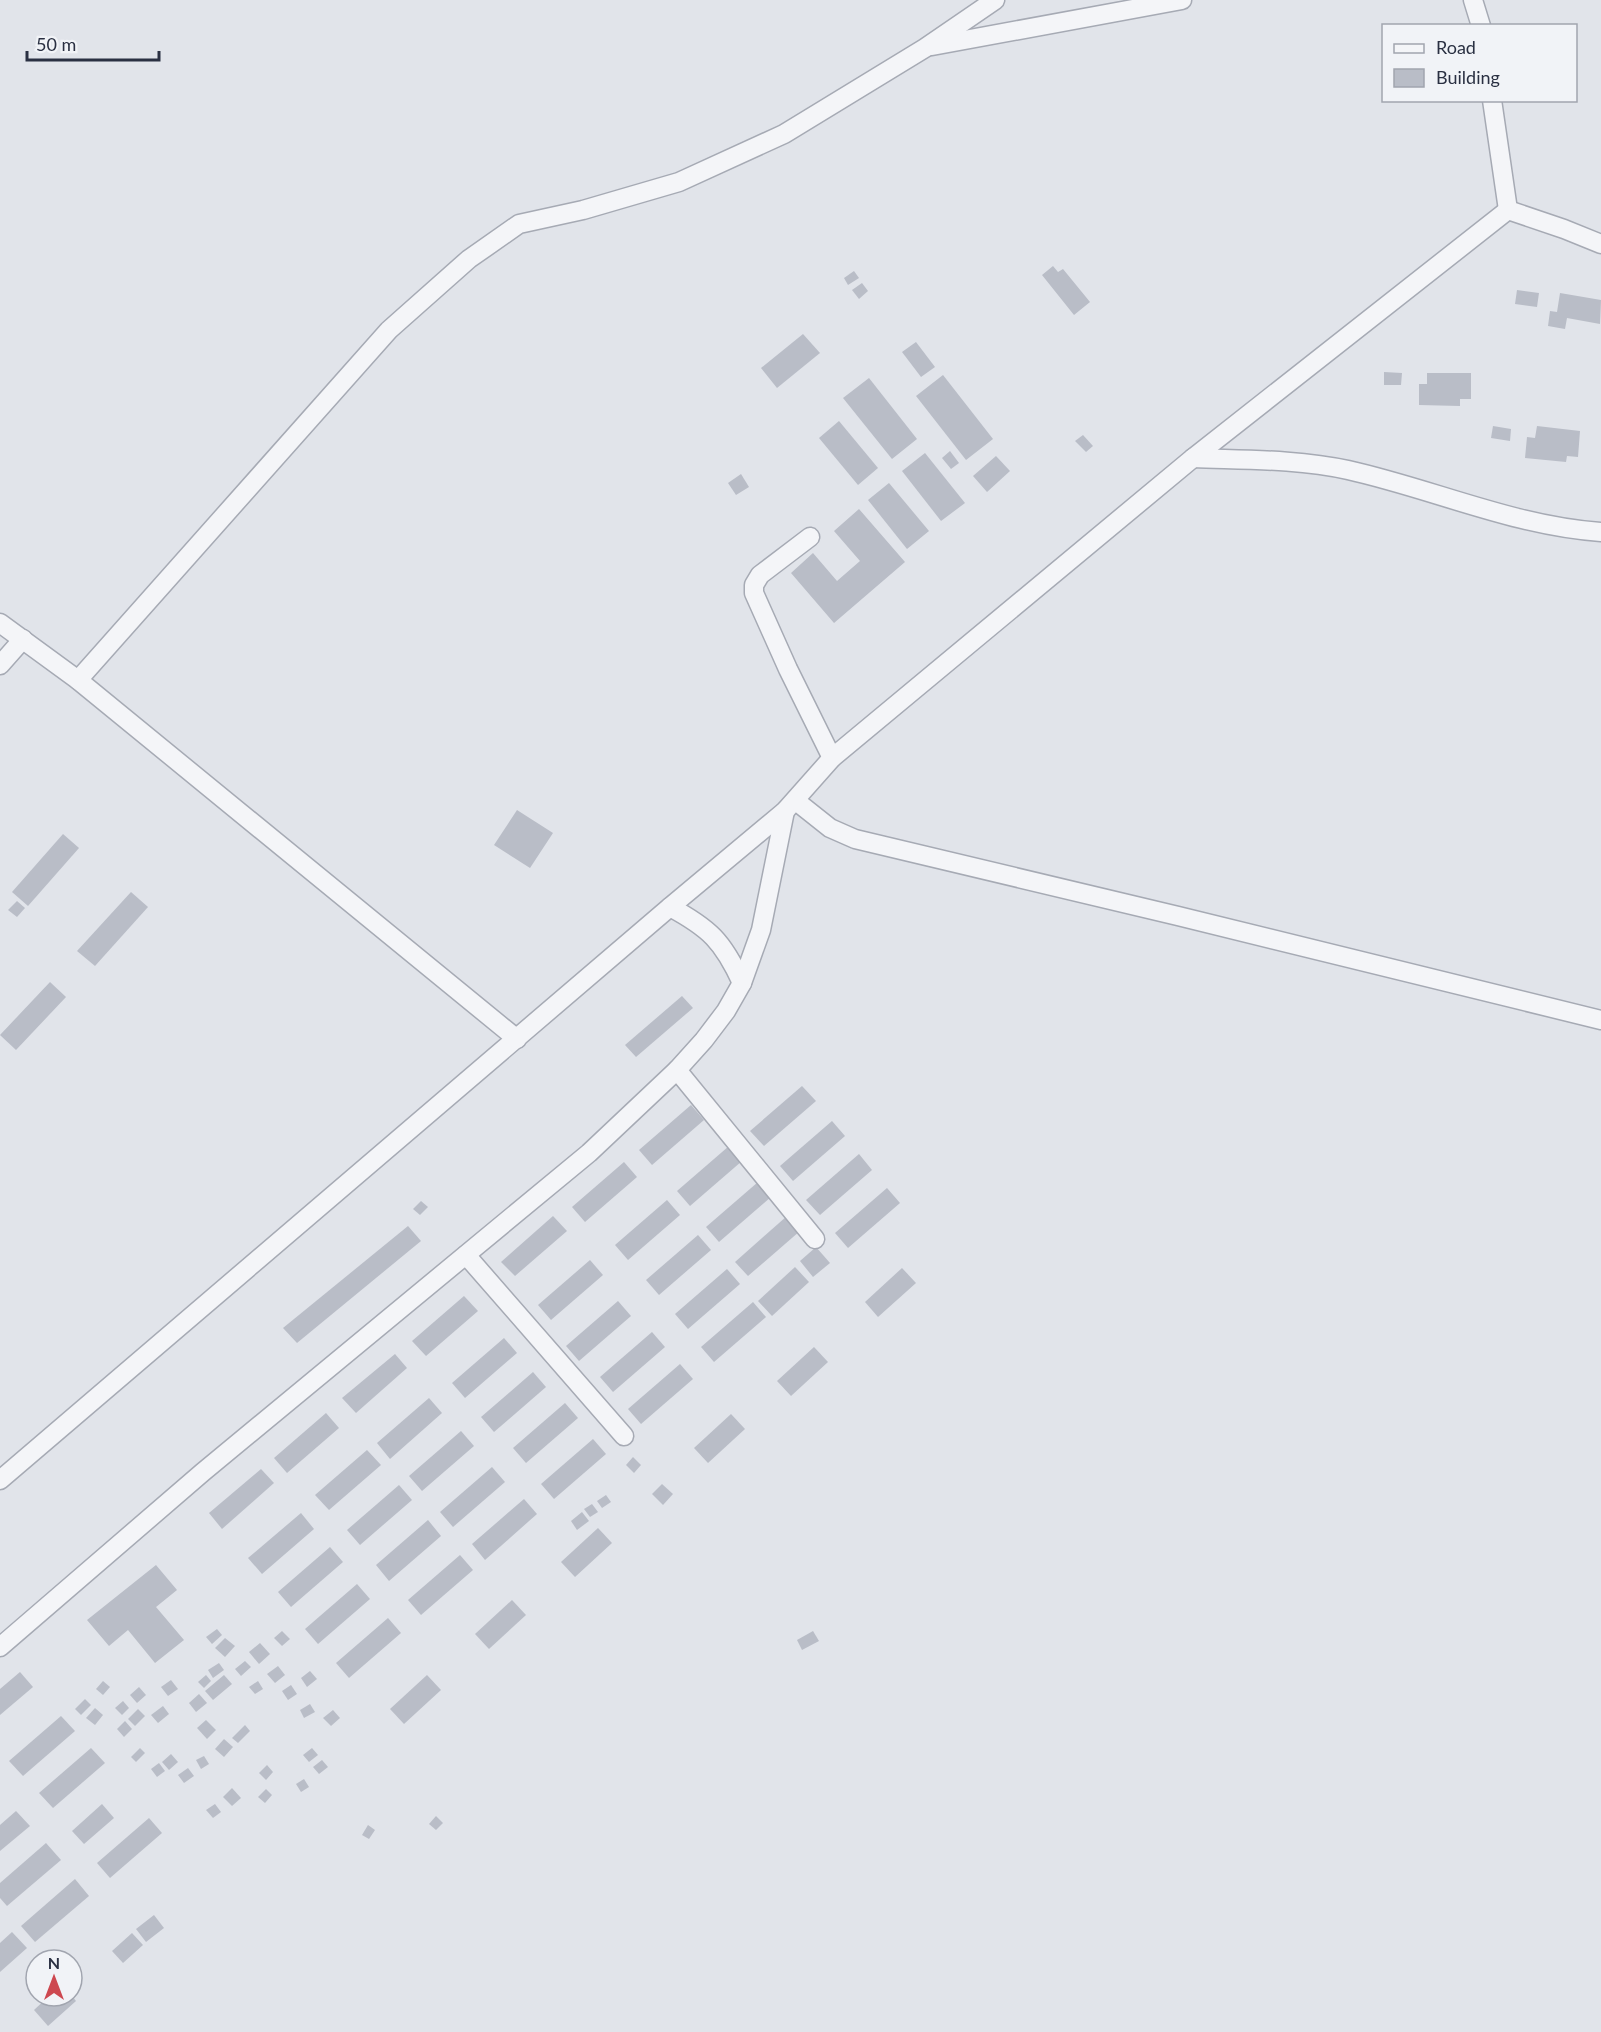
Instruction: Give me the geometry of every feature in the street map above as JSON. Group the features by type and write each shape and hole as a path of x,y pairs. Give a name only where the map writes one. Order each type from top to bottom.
{"street":[{"path":"78,680 389,330 469,259 519,225 584,210 679,182 784,134 925,48 995,0"},
{"path":"925,48 1182,0"},
{"path":"1473,0 1480,24"},
{"path":"1492,102 1508,210"},
{"path":"1508,210 1601,244"},
{"path":"0,1480 791,806 832,758 1194,458 1508,210"},
{"path":"1194,458 1285,461 1347,470 1501,514 1572,530 1601,532"},
{"path":"810,537 760,575 754,585 754,593 832,758"},
{"path":"0,623 78,680 517,1039"},
{"path":"0,665 23,639"},
{"path":"0,1647 203,1472 589,1153 677,1070 726,1011 742,982 761,930 791,806"},
{"path":"791,806 855,840 1179,916 1601,1020"},
{"path":"670,907 696,921 710,933 728,954 742,982"},
{"path":"677,1070 815,1239"},
{"path":"466,1256 624,1436"}],"building":[{"path":"1053,266 1058,272 1063,269 1090,302 1074,315 1042,275"},
{"path":"854,271 859,278 848,285 844,278"},
{"path":"862,283 868,291 859,299 852,290"},
{"path":"1517,290 1539,293 1537,307 1515,304"},
{"path":"1560,293 1601,300 1600,324 1567,318 1565,329 1548,326 1550,311 1557,312"},
{"path":"803,334 820,353 777,388 761,368"},
{"path":"916,342 935,367 921,377 902,352"},
{"path":"1384,372 1402,373 1401,385 1384,385"},
{"path":"1427,373 1471,373 1471,399 1460,399 1460,406 1419,405 1419,384 1427,384"},
{"path":"943,375 993,439 966,460 916,396"},
{"path":"869,378 917,439 892,459 843,398"},
{"path":"839,421 878,468 858,485 819,438"},
{"path":"1493,426 1511,429 1510,441 1491,438"},
{"path":"1537,426 1580,431 1578,457 1567,456 1566,462 1525,458 1527,437 1535,438"},
{"path":"1083,435 1093,446 1086,452 1075,441"},
{"path":"950,451 959,463 951,469 942,458"},
{"path":"925,453 965,503 941,521 902,471"},
{"path":"996,456 1010,471 987,492 973,476"},
{"path":"741,474 749,487 736,495 728,483"},
{"path":"889,483 929,531 907,549 868,500"},
{"path":"859,509 905,562 834,623 791,573 813,553 837,581 860,561 834,531"},
{"path":"517,810 553,833 530,868 494,845"},
{"path":"63,834 79,848 28,906 12,892"},
{"path":"131,892 148,907 95,966 77,951"},
{"path":"17,901 25,908 17,917 8,910"},
{"path":"50,982 66,997 16,1050 0,1035"},
{"path":"682,996 693,1008 636,1057 625,1045"},
{"path":"802,1086 816,1101 764,1146 750,1131"},
{"path":"691,1105 704,1120 652,1165 639,1150"},
{"path":"832,1121 845,1136 793,1181 780,1166"},
{"path":"729,1146 742,1161 690,1206 677,1191"},
{"path":"859,1154 872,1170 820,1215 806,1200"},
{"path":"624,1162 637,1177 585,1222 572,1207"},
{"path":"758,1182 771,1197 719,1242 706,1227"},
{"path":"887,1188 900,1203 848,1248 835,1233"},
{"path":"667,1200 680,1215 628,1260 615,1245"},
{"path":"421,1201 428,1207 420,1215 413,1209"},
{"path":"553,1216 567,1231 515,1276 501,1262"},
{"path":"787,1216 800,1231 748,1276 735,1262"},
{"path":"408,1226 421,1241 297,1343 283,1328"},
{"path":"698,1235 711,1250 659,1295 646,1280"},
{"path":"816,1247 830,1263 813,1277 800,1261"},
{"path":"590,1260 603,1275 551,1320 538,1305"},
{"path":"795,1267 809,1282 772,1316 758,1301"},
{"path":"902,1268 916,1283 878,1317 865,1302"},
{"path":"727,1269 740,1284 688,1329 675,1314"},
{"path":"464,1296 478,1311 426,1356 412,1341"},
{"path":"618,1301 631,1316 579,1361 566,1346"},
{"path":"753,1302 766,1317 714,1362 701,1347"},
{"path":"652,1332 665,1347 613,1392 600,1377"},
{"path":"504,1338 517,1353 465,1398 452,1383"},
{"path":"814,1347 828,1362 791,1396 777,1381"},
{"path":"395,1354 407,1368 356,1413 342,1398"},
{"path":"680,1364 693,1379 641,1424 628,1409"},
{"path":"533,1372 546,1387 494,1432 481,1417"},
{"path":"429,1398 442,1413 390,1459 377,1443"},
{"path":"565,1403 578,1418 526,1463 513,1448"},
{"path":"326,1413 339,1428 287,1473 274,1458"},
{"path":"731,1414 745,1429 708,1463 694,1448"},
{"path":"461,1431 474,1446 422,1491 409,1476"},
{"path":"593,1439 606,1454 554,1499 541,1484"},
{"path":"367,1450 381,1465 329,1510 315,1495"},
{"path":"633,1457 641,1465 634,1473 626,1465"},
{"path":"492,1467 505,1482 453,1527 440,1512"},
{"path":"261,1469 274,1483 222,1529 209,1513"},
{"path":"662,1484 673,1494 663,1505 652,1494"},
{"path":"399,1485 412,1500 360,1545 347,1530"},
{"path":"606,1495 611,1502 602,1508 597,1501"},
{"path":"524,1499 537,1514 485,1560 472,1544"},
{"path":"592,1504 598,1512 590,1517 584,1509"},
{"path":"582,1512 589,1521 577,1530 571,1521"},
{"path":"301,1513 314,1529 262,1574 248,1558"},
{"path":"428,1520 441,1536 389,1581 376,1565"},
{"path":"598,1528 612,1543 575,1577 561,1562"},
{"path":"330,1547 343,1562 291,1607 278,1592"},
{"path":"460,1555 473,1570 421,1615 408,1600"},
{"path":"156,1565 177,1590 156,1607 184,1640 155,1663 128,1630 109,1646 87,1620"},
{"path":"357,1584 370,1599 318,1644 305,1629"},
{"path":"512,1600 526,1615 489,1649 475,1634"},
{"path":"388,1618 401,1633 349,1678 336,1663"},
{"path":"217,1629 222,1635 212,1644 206,1637"},
{"path":"282,1631 290,1639 282,1646 274,1638"},
{"path":"813,1631 819,1641 802,1650 797,1640"},
{"path":"225,1638 235,1646 225,1657 215,1648"},
{"path":"260,1643 270,1654 259,1664 249,1652"},
{"path":"245,1661 251,1667 241,1676 235,1669"},
{"path":"219,1663 224,1670 213,1678 208,1670"},
{"path":"278,1666 285,1675 275,1683 267,1674"},
{"path":"310,1671 317,1679 307,1687 301,1678"},
{"path":"20,1672 33,1687 0,1715 0,1689"},
{"path":"206,1675 211,1681 204,1688 198,1682"},
{"path":"224,1675 232,1684 213,1700 205,1691"},
{"path":"427,1675 441,1690 404,1724 390,1709"},
{"path":"171,1680 178,1689 168,1696 161,1687"},
{"path":"103,1681 110,1687 103,1695 96,1689"},
{"path":"258,1681 263,1689 255,1694 249,1687"},
{"path":"291,1685 297,1694 288,1700 282,1691"},
{"path":"139,1687 146,1695 137,1703 130,1695"},
{"path":"199,1694 207,1703 196,1712 189,1703"},
{"path":"85,1699 91,1705 81,1715 75,1709"},
{"path":"123,1701 129,1708 122,1715 115,1708"},
{"path":"310,1704 315,1712 304,1718 300,1710"},
{"path":"163,1706 169,1714 158,1723 151,1715"},
{"path":"95,1708 103,1715 95,1725 86,1718"},
{"path":"138,1709 145,1716 135,1726 128,1719"},
{"path":"333,1710 340,1718 331,1726 323,1718"},
{"path":"61,1716 75,1731 23,1776 9,1761"},
{"path":"206,1720 216,1730 207,1739 197,1728"},
{"path":"125,1721 132,1729 124,1737 117,1729"},
{"path":"245,1725 250,1731 238,1743 232,1738"},
{"path":"224,1739 233,1747 224,1757 215,1749"},
{"path":"91,1748 105,1763 53,1808 39,1793"},
{"path":"140,1748 145,1753 136,1762 131,1757"},
{"path":"312,1748 318,1755 309,1762 303,1755"},
{"path":"171,1754 178,1762 169,1770 162,1762"},
{"path":"204,1756 209,1764 201,1769 196,1760"},
{"path":"322,1760 328,1767 319,1774 313,1767"},
{"path":"159,1763 165,1771 157,1777 151,1769"},
{"path":"267,1765 273,1772 266,1780 259,1773"},
{"path":"188,1768 194,1776 184,1783 178,1775"},
{"path":"304,1779 309,1787 301,1792 296,1784"},
{"path":"232,1788 241,1798 232,1806 223,1797"},
{"path":"266,1789 272,1795 265,1803 258,1797"},
{"path":"102,1804 114,1818 84,1844 72,1831"},
{"path":"215,1804 221,1812 213,1818 206,1810"},
{"path":"16,1811 30,1826 0,1851 0,1825"},
{"path":"436,1816 443,1823 436,1830 429,1824"},
{"path":"149,1818 162,1833 110,1878 97,1863"},
{"path":"368,1825 375,1830 369,1839 362,1835"},
{"path":"46,1843 61,1860 7,1906 0,1898 0,1883"},
{"path":"75,1879 89,1896 35,1942 21,1926"},
{"path":"154,1915 164,1928 146,1942 136,1929"},
{"path":"12,1932 27,1948 24,1948 24,1951 0,1972 0,1943"},
{"path":"132,1933 143,1945 123,1963 112,1951"},
{"path":"36,2008 68,2008 48,2026 34,2010"}]}
